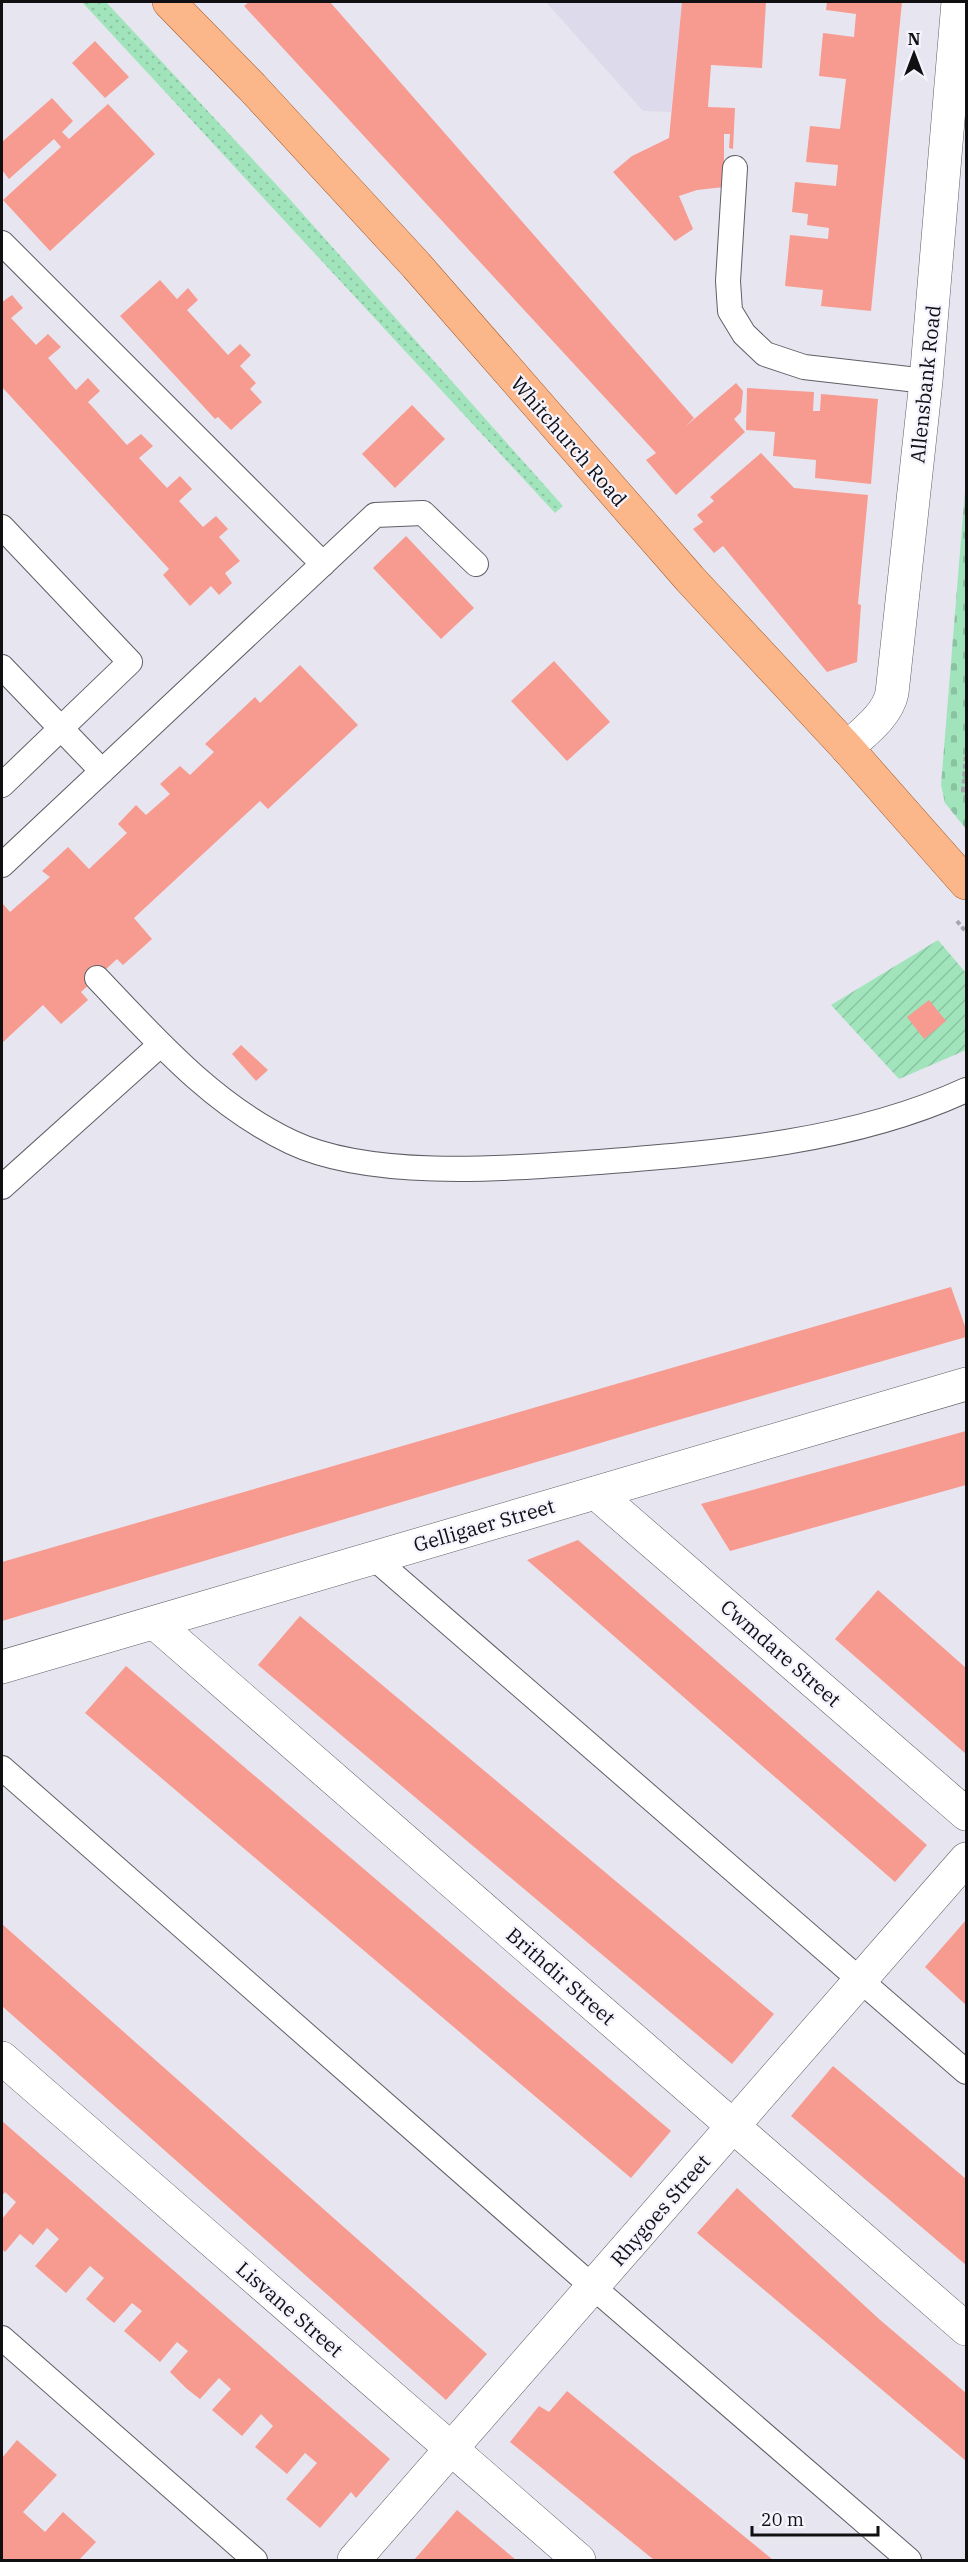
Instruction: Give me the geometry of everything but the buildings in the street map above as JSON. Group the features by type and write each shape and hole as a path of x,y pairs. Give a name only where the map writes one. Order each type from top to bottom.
{"main road":[{"name":"Whitchurch Road","path":"180,5 416,265 690,579 847,747 966,883"}],"street":[{"name":"Allensbank Road","path":"847,747 883,713 890,704 892,693 926,381 958,2"},
{"name":"Gelligaer Street","path":"2,1667 966,1384"},
{"name":"Cwmdare Street","path":"596,1492 966,1814"},
{"name":"Brithdir Street","path":"155,1623 966,2329"},
{"name":"Rhygoes Street","path":"354,2560 966,1859"},
{"name":"Lisvane Street","path":"2,2058 579,2560"}],"lane":[{"path":"735,168 728,281 730,311 744,334 765,354 804,367 926,381"},
{"path":"2,243 323,564"},
{"path":"2,865 375,515 423,513 476,564"},
{"path":"2,527 130,662 63,729 2,785"},
{"path":"2,667 102,771"},
{"path":"97,978 160,1045 197,1080 239,1114 291,1142 313,1151 353,1161 435,1168 485,1169 647,1158 783,1142 841,1131 895,1116 966,1090"},
{"path":"2,1187 160,1045"},
{"path":"374,1557 966,2072"},
{"path":"2,1768 593,2287 909,2560"},
{"path":"2,2338 255,2560"}],"path":[{"path":"965,792 966,754"}],"shaded area":[{"path":"546,2 682,2 671,112 643,111"}],"green space":[{"path":"82,2 106,2 286,195 563,506 555,513"},
{"path":"966,478 966,829 945,803 941,785"},
{"path":"938,940 966,973 966,1050 899,1079 831,1005"}]}
